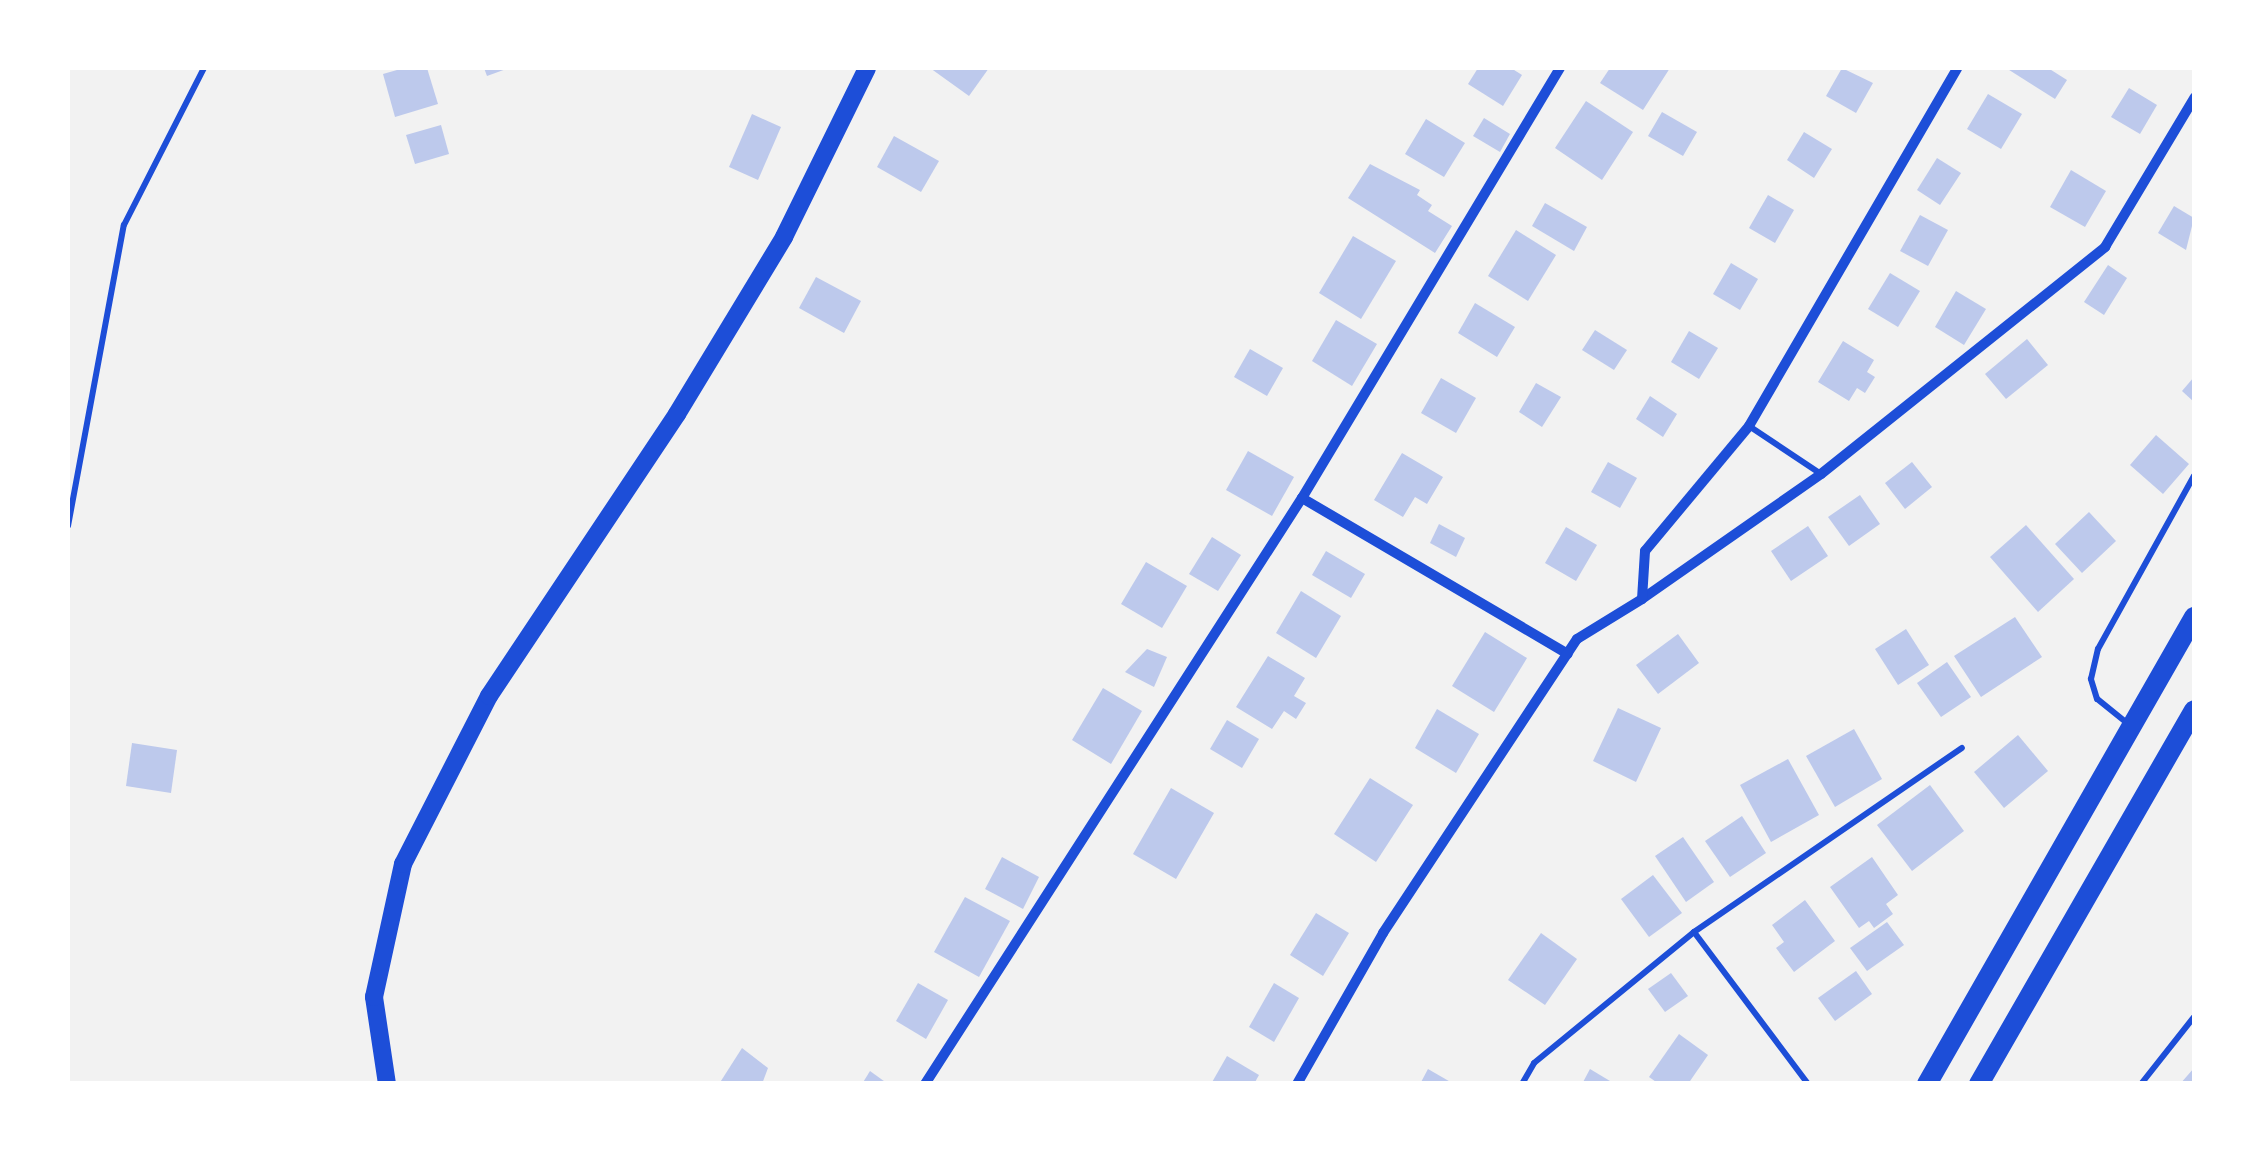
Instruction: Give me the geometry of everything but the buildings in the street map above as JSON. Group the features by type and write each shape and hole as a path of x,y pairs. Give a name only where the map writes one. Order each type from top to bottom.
{"main road":[{"path":"387,1084 374,997 403,864 489,696 677,414 784,237 867,68"},
{"path":"1927,1084 2194,617"},
{"path":"1979,1084 2194,710"}],"street":[{"path":"925,1084 1302,498 1560,68"},
{"path":"1642,599 1645,551 1750,426 1957,68"},
{"path":"1296,1084 1383,933 1577,639 1642,599 1821,474 2105,247 2194,98"},
{"path":"1302,498 1568,654"}],"lane":[{"path":"68,526 124,225 204,68"},
{"path":"1750,426 1821,474"},
{"path":"2132,726 2097,699 2090,679 2098,649 2194,476"},
{"path":"1522,1084 1534,1063 1694,932 1962,748"},
{"path":"1694,932 1808,1084"},
{"path":"2141,1084 2194,1017"}]}
